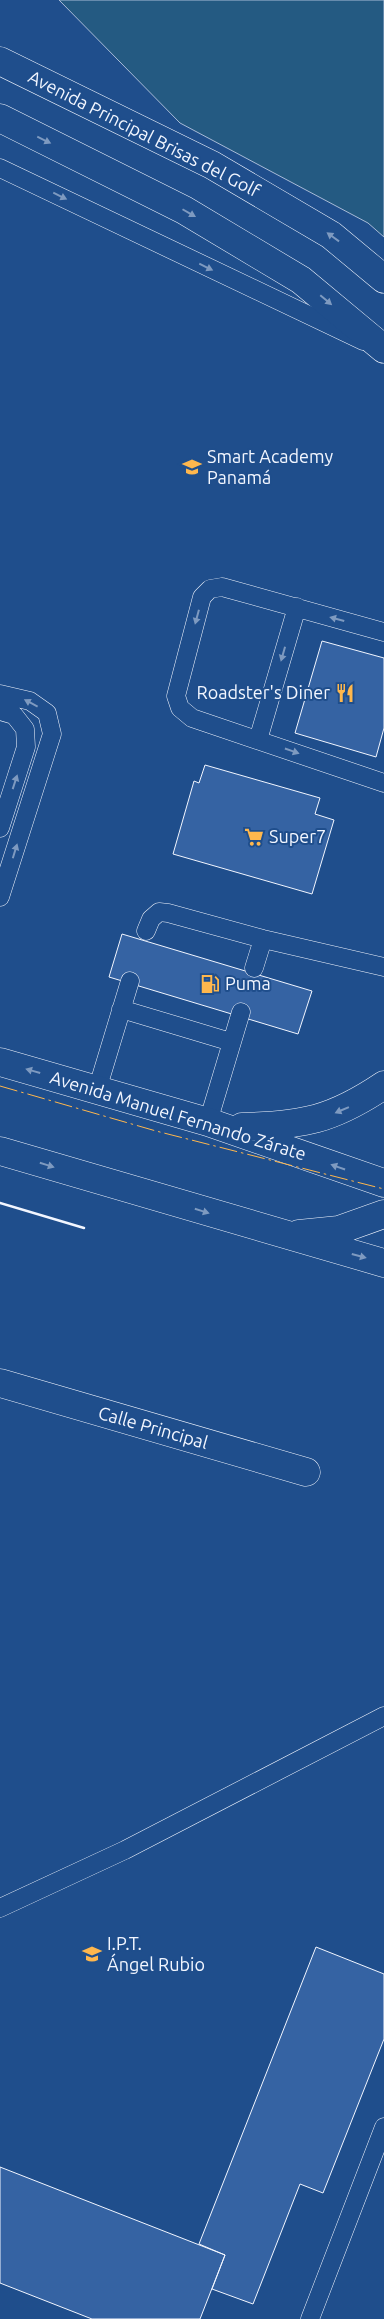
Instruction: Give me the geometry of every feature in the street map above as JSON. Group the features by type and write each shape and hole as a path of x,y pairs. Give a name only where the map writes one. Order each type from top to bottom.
{"street":[{"name":"Avenida Principal Brisas del Golf","path":"0,61 212,165 331,236 384,279"},
{"path":"0,118 184,210 301,280 384,350"},
{"name":"Avenida Manuel Fernando Zárate","path":"0,1062 217,1125 384,1183"},
{"path":"217,1125 282,1126 322,1118 356,1104 384,1085"},
{"path":"0,1151 285,1236 384,1263"},
{"path":"285,1236 339,1230 384,1214"},
{"name":"Calle Principal","path":"0,1383 306,1472"}],"lane":[{"path":"0,168 384,350"},
{"path":"384,632 222,587 210,589 202,597 176,696 180,708 192,718 384,783"},
{"path":"258,740 297,607"},
{"path":"0,694 30,701 47,713 52,734 0,897"},
{"path":"0,711 14,715 25,729 26,747 0,828"},
{"path":"146,931 151,919 159,912 262,939 384,967"},
{"path":"254,968 262,939"},
{"path":"97,1090 130,981"},
{"path":"121,1009 231,1042"},
{"path":"217,1125 231,1042 240,1012"},
{"path":"0,1908 125,1850 384,1716"},
{"path":"310,2319 384,2127"}],"shaded area":[{"path":"59,0 384,0 384,237 368,223 180,123"}],"building":[{"name":"Roadster's Diner","path":"322,641 384,658 384,728 376,757 295,733"},
{"name":"Super7","path":"205,765 320,798 315,814 334,820 312,894 173,854 194,781 199,783"},
{"name":"Puma","path":"122,934 312,991 298,1034 109,977"},
{"path":"316,1947 384,1974 384,2039 323,2193 300,2184 253,2304 212,2289 225,2255 199,2244"},
{"path":"0,2167 225,2255 200,2319 92,2319 0,2283"}],"wall":[{"path":"0,1203 84,1228"}],"power":[{"path":"0,1086 156,1131 384,1189"}],"place":[{"name":"Smart Academy Panamá","path":"192,467"},
{"name":"Roadster's Diner","path":"345,693"},
{"name":"Super7","path":"254,837"},
{"name":"Puma","path":"210,984"},
{"name":"I.P.T. Ángel Rubio","path":"92,1954"}]}
